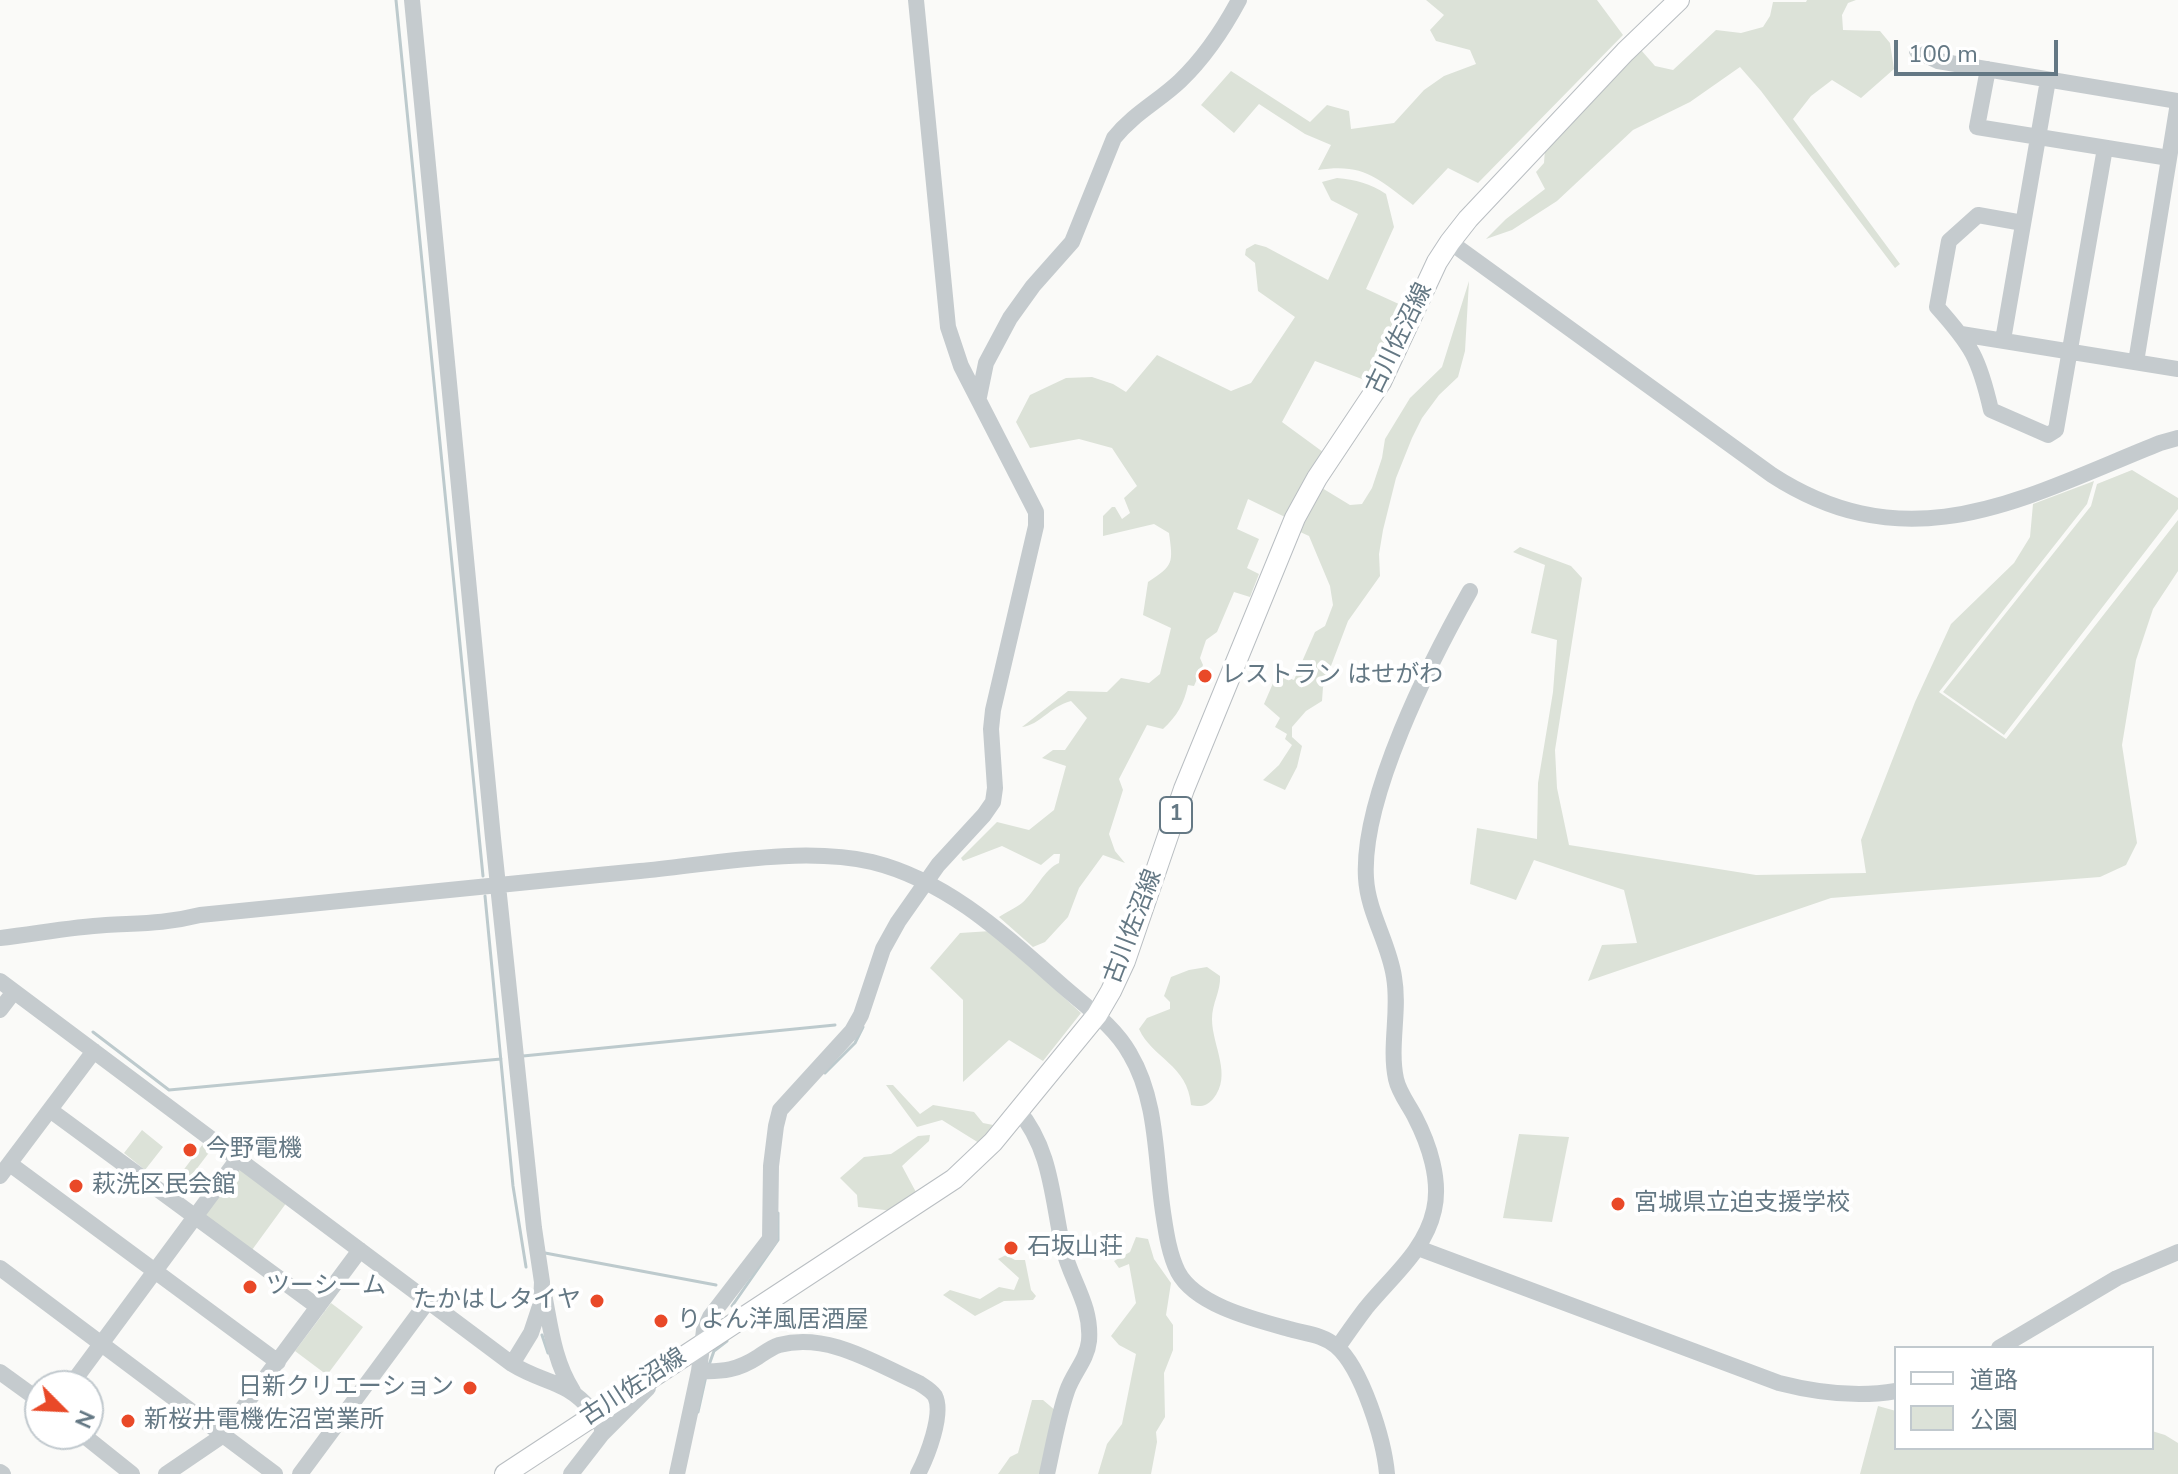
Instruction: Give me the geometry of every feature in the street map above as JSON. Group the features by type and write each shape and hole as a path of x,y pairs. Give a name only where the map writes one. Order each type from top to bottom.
{"main road":[{"name":"古川佐沼線","path":"514,1472 595,1414 929,1198 975,1161 1097,1015 1125,961 1184,789 1295,518 1317,478 1381,382 1437,262 1468,219 1625,52 1679,0"}],"street":[{"path":"412,0 534,1228 557,1356 573,1391 603,1426 602,1434"},
{"path":"571,1474 602,1434 695,1348 710,1317 770,1239 771,1166 780,1110 852,1031 861,1015 883,949 938,865 993,802 993,710 1036,526 1036,512 961,366 948,327 916,0"},
{"path":"979,397 986,363 1010,318 1033,286 1072,242 1114,138 1123,126 1189,71 1219,37 1239,0"},
{"path":"1917,51 1938,61 2178,102 2136,362"},
{"path":"1988,69 1977,127 2169,158"},
{"path":"2003,340 2048,80"},
{"path":"2023,223 1978,215 1949,241 1937,307 1977,357 1991,410 2048,435 2056,430 2105,148"},
{"path":"1450,242 1772,475 1797,492 1840,510 1881,518 1914,520 1985,511 2178,438"},
{"path":"1961,334 2178,369"},
{"path":"1338,1347 1365,1309 1418,1248 1435,1209 1436,1176 1424,1136 1396,1081 1395,985 1387,949 1368,896 1367,856 1377,801 1390,763 1438,650 1470,591"},
{"path":"0,938 107,925 171,923 200,915 499,884 825,855 871,862 926,882 994,926 1119,1036 1143,1078 1156,1141 1166,1235 1176,1269 1189,1289 1217,1304 1292,1330 1318,1335 1338,1347 1364,1393 1381,1442 1387,1474"},
{"path":"0,981 512,1364 573,1391"},
{"path":"0,1010 13,993"},
{"path":"94,1051 5,1170 155,1271 278,1362"},
{"path":"50,1110 318,1307"},
{"path":"1018,1110 1037,1142 1052,1182 1064,1250 1089,1320 1088,1349 1067,1389 1047,1474"},
{"path":"82,1370 237,1160"},
{"path":"1418,1248 1779,1383 1846,1395 1894,1391"},
{"path":"166,1474 222,1436 360,1250"},
{"path":"2002,1346 2117,1278 2178,1252"},
{"path":"0,1268 275,1474"},
{"path":"512,1364 538,1319 542,1282"},
{"path":"300,1474 428,1301"},
{"path":"705,1371 736,1369 780,1345 809,1342 834,1345 919,1383 931,1391 938,1408 927,1455 918,1474"},
{"path":"677,1474 705,1371 695,1348"},
{"path":"0,1372 24,1389"},
{"path":"102,1450 132,1474"}],"green space":[{"path":"1426,0 1597,0 1623,35 1478,183 1448,168 1413,205 1379,180 1359,171 1318,170 1331,145 1305,134 1259,104 1234,133 1201,105 1231,71 1310,122 1327,105 1349,111 1351,129 1394,123 1424,90 1444,76 1476,64 1470,50 1436,41 1430,30 1444,15"},
{"path":"1856,0 1848,3 1842,15 1843,30 1880,31 1890,43 1894,69 1861,98 1832,80 1811,96 1793,119 1900,264 1895,268 1740,67 1690,102 1633,130 1557,201 1512,230 1486,239 1545,189 1536,172 1544,163 1545,149 1641,50 1655,66 1673,70 1716,30 1741,33 1763,27 1770,16 1773,2"},
{"path":"1337,178 1363,183 1386,194 1394,227 1366,289 1401,305 1367,381 1315,361 1282,422 1323,452 1285,517 1248,499 1237,529 1259,539 1247,568 1259,574 1250,597 1234,592 1217,632 1206,640 1200,658 1203,665 1194,686 1188,685 1182,704 1163,729 1147,725 1119,779 1123,790 1109,834 1115,851 1125,863 1103,855 1079,888 1068,917 1045,942 1033,947 999,917 1026,899 1049,870 1059,863 1060,854 1054,854 1041,865 1002,846 963,861 961,858 997,822 1029,830 1054,810 1066,766 1042,758 1053,750 1065,750 1087,718 1071,701 1022,727 1068,691 1107,692 1121,678 1149,683 1160,674 1171,628 1143,615 1148,582 1167,567 1171,551 1169,533 1154,524 1103,536 1103,516 1112,507 1122,519 1130,513 1124,498 1137,486 1112,448 1079,439 1030,448 1016,422 1030,395 1066,378 1092,377 1126,392 1157,355 1231,391 1251,383 1295,317 1258,291 1255,263 1245,255 1246,249 1255,244 1266,247 1328,280 1358,214 1331,200 1322,182"},
{"path":"1469,281 1465,351 1458,377 1439,395 1412,438 1396,478 1383,530 1379,554 1380,576 1348,621 1323,687 1322,701 1306,711 1292,727 1292,737 1302,746 1297,767 1285,790 1263,780 1279,765 1292,745 1285,739 1287,734 1275,727 1280,718 1264,704 1277,674 1294,680 1315,632 1325,626 1333,605 1330,586 1309,536 1298,531 1322,488 1350,505 1362,504 1372,488 1385,439 1410,398 1442,367"},
{"path":"2132,470 2178,498 2178,509 2004,735 1943,692 2091,506 2097,484"},
{"path":"2094,481 2087,504 1939,692 2006,739 2178,520 2178,571 2153,609 2136,660 2122,745 2137,843 2126,865 2100,877 1831,898 1588,981 1602,945 1637,943 1624,890 1534,860 1516,900 1470,884 1477,828 1537,839 1538,783 1553,692 1557,640 1531,633 1545,565 1513,552 1520,547 1571,566 1582,578 1555,750 1557,788 1569,845 1756,875 1866,873 1861,840 1915,702 1951,624 2014,563 2030,537 2033,504"},
{"path":"991,931 1081,1013 1043,1061 1009,1040 963,1082 963,1000 930,968 960,933"},
{"path":"1207,967 1220,976 1212,1019 1221,1080 1213,1099 1197,1106 1191,1105 1188,1091 1177,1071 1152,1047 1139,1029 1147,1018 1170,1009 1170,1002 1164,996 1171,977"},
{"path":"886,1085 893,1085 920,1114 933,1105 974,1112 983,1123 993,1125 979,1143 942,1120 917,1127"},
{"path":"142,1130 163,1147 145,1170 124,1153"},
{"path":"1519,1134 1569,1137 1552,1222 1503,1218"},
{"path":"930,1135 929,1141 902,1166 917,1194 894,1211 858,1207 857,1195 840,1178 864,1157 891,1154 918,1136"},
{"path":"203,1144 211,1150 195,1171 201,1176 184,1198 170,1188"},
{"path":"240,1167 287,1202 252,1250 205,1215"},
{"path":"1136,1237 1148,1239 1154,1259 1171,1283 1166,1315 1173,1325 1173,1350 1164,1373 1165,1417 1156,1432 1151,1474 1098,1474 1107,1444 1122,1424 1136,1354 1119,1345 1111,1336 1136,1303 1129,1264 1119,1268 1114,1261 1130,1252"},
{"path":"1006,1255 1015,1260 1025,1260 1031,1290 1036,1296 1033,1300 1004,1301 975,1316 943,1295 950,1290 980,1299 999,1287 1014,1290 1019,1278 998,1259"},
{"path":"331,1303 363,1327 327,1375 295,1351"},
{"path":"1032,1400 1043,1400 1056,1411 1040,1474 998,1474 1010,1457 1018,1453"},
{"path":"1878,1406 1894,1410 1894,1450 2154,1450 2154,1432 2178,1443 2178,1474 1860,1474"}],"waterway":[{"path":"396,0 483,876"},
{"path":"485,896 513,1186 526,1267"},
{"path":"523,1056 835,1025"},
{"path":"825,1073 855,1043 863,1027"},
{"path":"93,1032 169,1090 501,1059"},
{"path":"732,1306 778,1240 778,1213"},
{"path":"545,1253 716,1285"},
{"path":"542,1335 548,1353"},
{"path":"709,1365 714,1351 727,1341"},
{"path":"698,1412 706,1376"}],"place":[{"name":"レストラン はせがわ","path":"1205,676"},
{"name":"今野電機","path":"190,1150"},
{"name":"萩洗区民会館","path":"76,1186"},
{"name":"宮城県立迫支援学校","path":"1618,1204"},
{"name":"石坂山荘","path":"1011,1248"},
{"name":"ツーシーム","path":"250,1287"},
{"name":"たかはしタイヤ","path":"597,1301"},
{"name":"りよん洋風居酒屋","path":"661,1321"},
{"name":"日新クリエーション","path":"470,1388"},
{"name":"新桜井電機佐沼営業所","path":"128,1421"}]}
